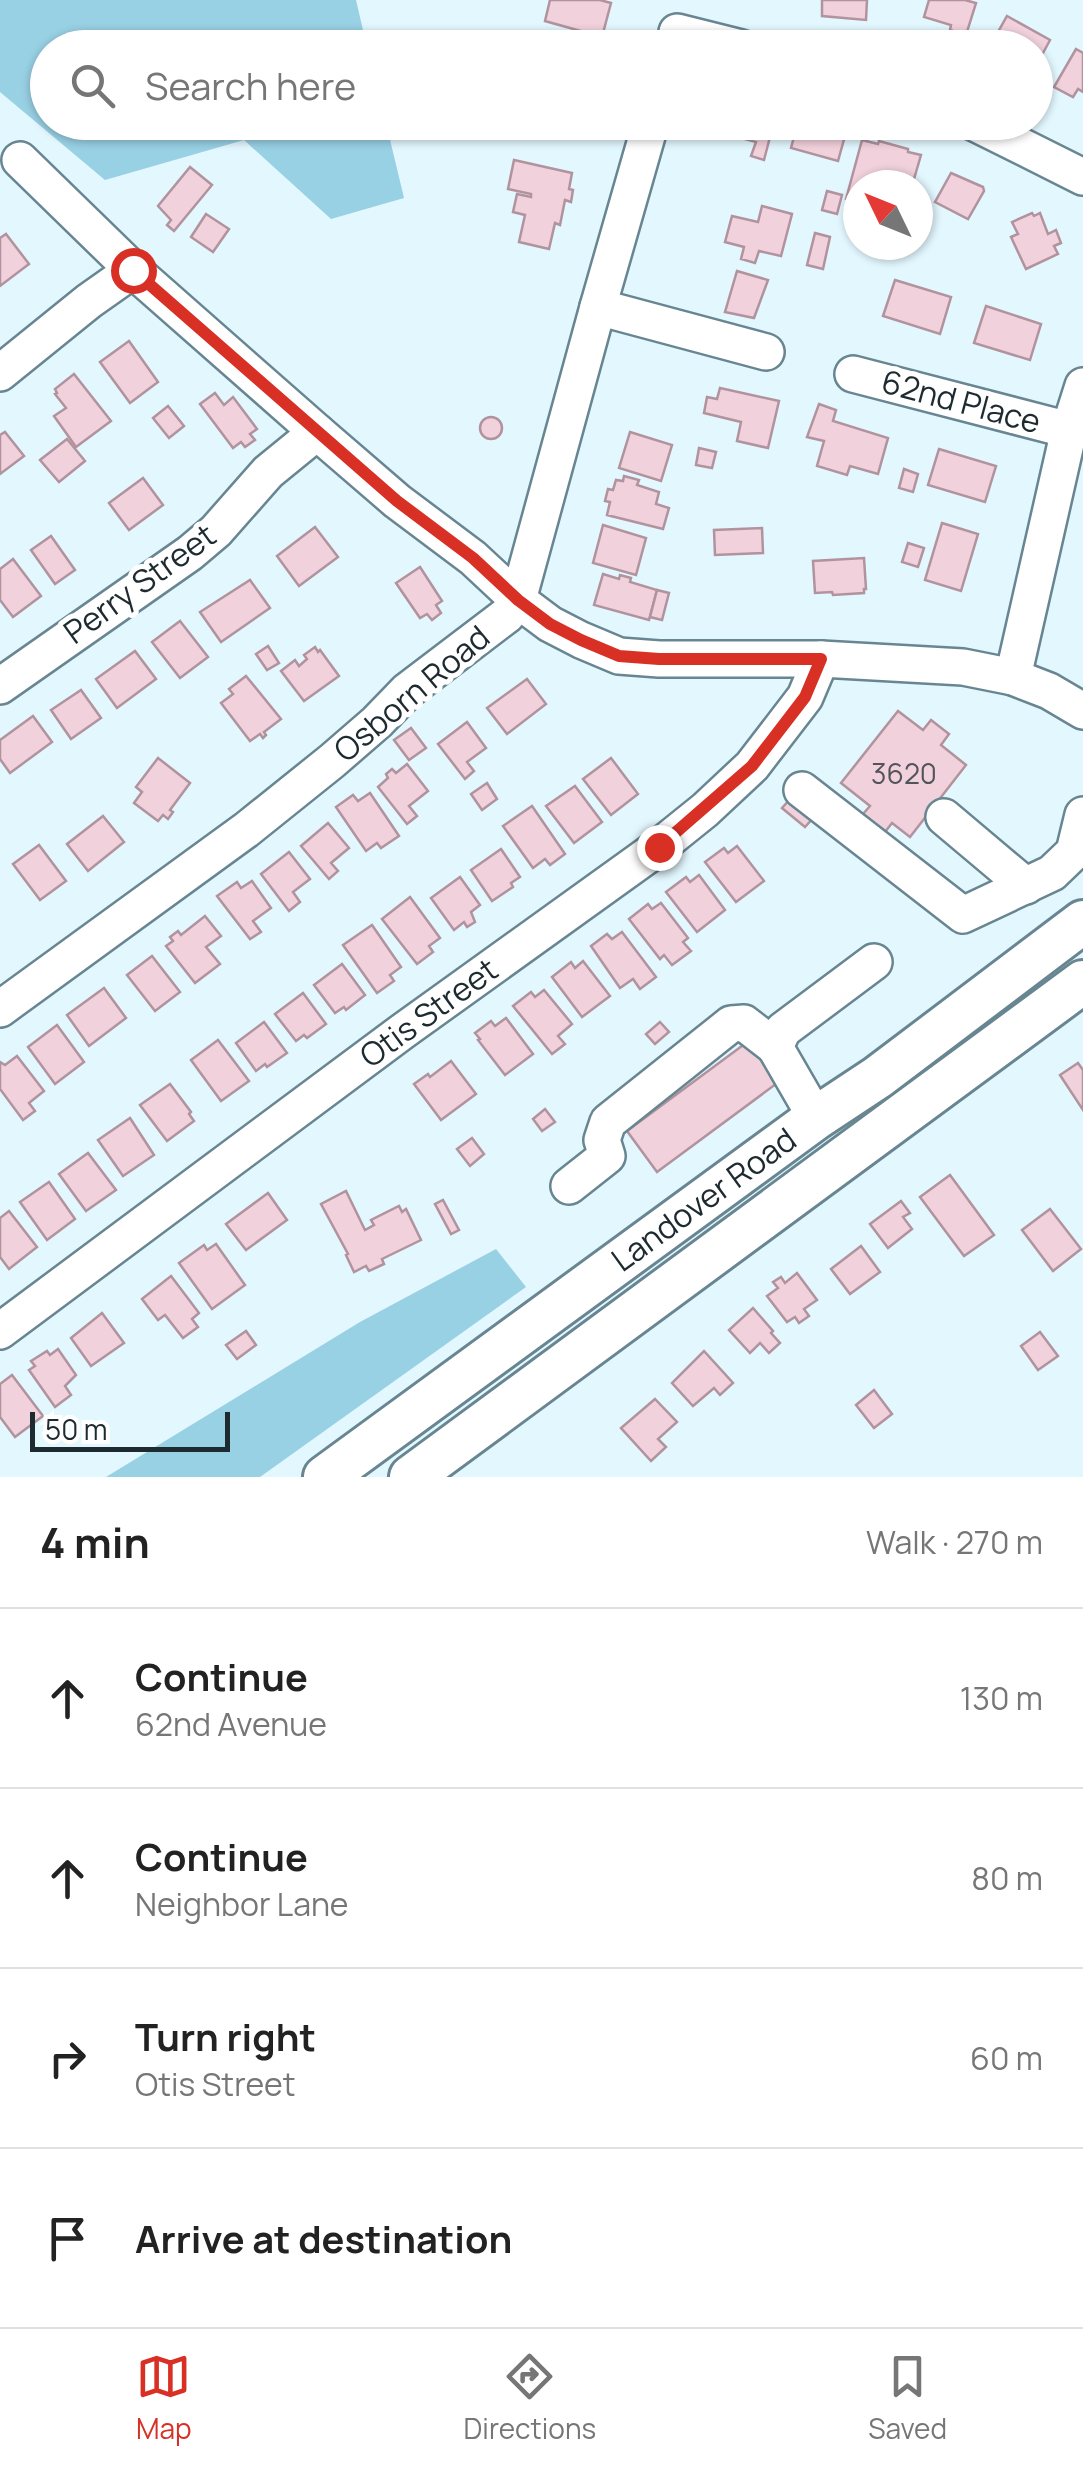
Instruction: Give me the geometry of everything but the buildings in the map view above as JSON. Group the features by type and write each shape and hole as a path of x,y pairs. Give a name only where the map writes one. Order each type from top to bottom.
{"main road":[{"name":"Landover Road","path":"325,1477 816,1118 878,1077 1083,922"},
{"name":"Landover Road","path":"411,1477 1083,982"}],"street":[{"name":"Osborn Road","path":"0,1009 246,830 332,761 407,691 508,615 518,600 646,140"},
{"path":"1009,140 1083,177"},
{"path":"20,160 133,270 317,432 397,501 473,558 518,600 566,632 619,656 821,659 963,667 1014,677 1083,711"},
{"path":"0,373 133,270"},
{"path":"598,307 766,352"},
{"name":"62nd Place","path":"853,374 1069,430"},
{"path":"1014,677 1069,430 1083,386"},
{"name":"Perry Street","path":"0,686 190,553 216,531 268,472 317,432"},
{"name":"Otis Street","path":"0,1331 690,822 752,766 781,730 805,697 821,659"},
{"path":"802,790 963,915 1052,873 1074,852 1083,815"},
{"path":"944,817 1026,886"},
{"path":"775,1047 783,1030 874,962"},
{"path":"569,1186 607,1156 602,1140 608,1122 731,1024 744,1023 775,1047 816,1118"}],"shaded area":[{"path":"0,0 356,0 363,30 30,30 30,117 0,92"},
{"path":"57,140 244,140 105,180"},
{"path":"244,140 390,140 404,198 331,219"},
{"path":"496,1249 526,1287 260,1477 106,1477 360,1322"}],"route":[{"path":"133,270 397,501 473,558 550,624 619,656 821,659 805,697 752,766 659,847"}]}
